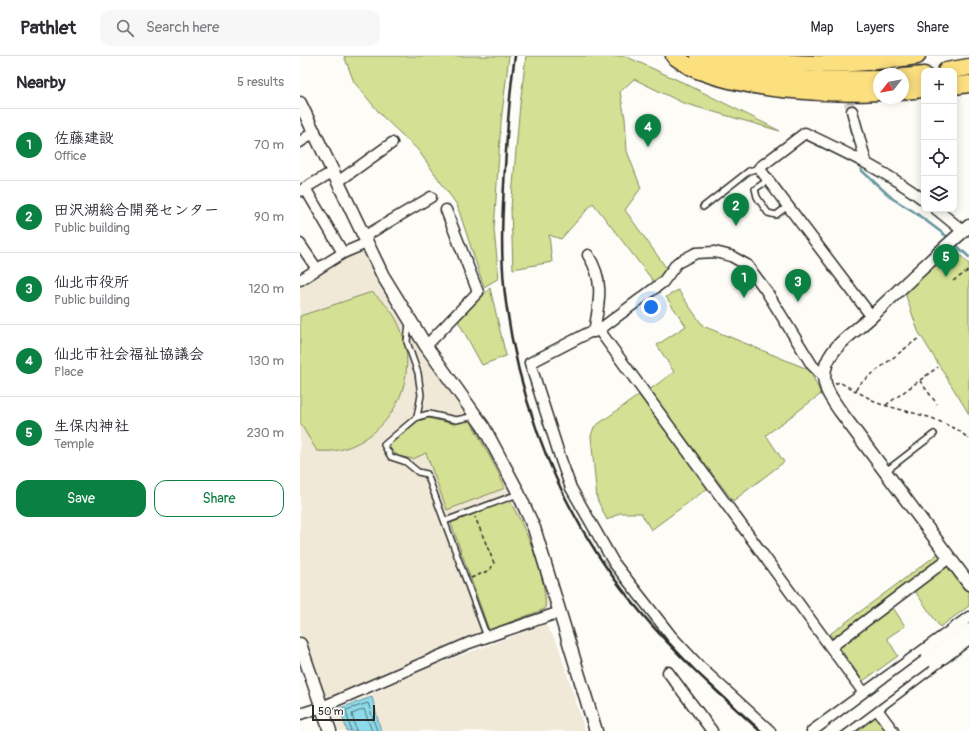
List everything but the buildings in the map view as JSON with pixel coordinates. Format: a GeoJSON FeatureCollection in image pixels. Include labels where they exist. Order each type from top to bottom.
{"type":"FeatureCollection","features":[{"type":"Feature","properties":{"kind":"highway"},"geometry":{"type":"LineString","coordinates":[[674,56],[696,70],[753,85],[815,91],[873,92]]}},
{"type":"Feature","properties":{"kind":"highway"},"geometry":{"type":"LineString","coordinates":[[699,56],[766,74],[810,80],[873,79]]}},
{"type":"Feature","properties":{"kind":"highway"},"geometry":{"type":"LineString","coordinates":[[730,56],[762,61],[827,65],[873,62],[917,56]]}},
{"type":"Feature","properties":{"kind":"highway"},"geometry":{"type":"LineString","coordinates":[[957,69],[969,67]]}},
{"type":"Feature","properties":{"kind":"highway"},"geometry":{"type":"LineString","coordinates":[[909,76],[921,74]]}},
{"type":"Feature","properties":{"kind":"highway"},"geometry":{"type":"LineString","coordinates":[[957,86],[969,84]]}},
{"type":"Feature","properties":{"kind":"highway"},"geometry":{"type":"LineString","coordinates":[[909,90],[921,89]]}},
{"type":"Feature","properties":{"kind":"street"},"geometry":{"type":"LineString","coordinates":[[300,103],[315,131],[383,276],[426,346],[476,416],[497,450],[519,493],[534,528],[596,731]]}},
{"type":"Feature","properties":{"kind":"street"},"geometry":{"type":"LineString","coordinates":[[852,111],[866,162]]}},
{"type":"Feature","properties":{"kind":"street"},"geometry":{"type":"LineString","coordinates":[[300,142],[315,131]]}},
{"type":"Feature","properties":{"kind":"street"},"geometry":{"type":"LineString","coordinates":[[872,317],[759,168],[805,133],[866,162],[902,183],[921,198]]}},
{"type":"Feature","properties":{"kind":"street"},"geometry":{"type":"LineString","coordinates":[[344,253],[302,189],[336,176],[392,143]]}},
{"type":"Feature","properties":{"kind":"street"},"geometry":{"type":"LineString","coordinates":[[300,280],[366,240],[431,197]]}},
{"type":"Feature","properties":{"kind":"street"},"geometry":{"type":"LineString","coordinates":[[426,346],[478,292],[446,210]]}},
{"type":"Feature","properties":{"kind":"street"},"geometry":{"type":"LineString","coordinates":[[825,383],[830,356],[841,343],[872,317],[909,279],[967,232],[940,212]]}},
{"type":"Feature","properties":{"kind":"street"},"geometry":{"type":"LineString","coordinates":[[300,244],[317,269]]}},
{"type":"Feature","properties":{"kind":"street"},"geometry":{"type":"LineString","coordinates":[[770,731],[699,666],[632,587],[614,563],[571,488],[560,460],[530,363],[596,331],[663,282],[677,263],[696,253],[715,252],[731,256],[746,265],[765,289],[812,365],[825,383],[840,411],[969,584]]}},
{"type":"Feature","properties":{"kind":"street"},"geometry":{"type":"LineString","coordinates":[[588,255],[598,272],[600,287],[596,331],[864,692]]}},
{"type":"Feature","properties":{"kind":"street"},"geometry":{"type":"LineString","coordinates":[[831,647],[950,558]]}},
{"type":"Feature","properties":{"kind":"street"},"geometry":{"type":"LineString","coordinates":[[300,714],[322,707],[432,658],[560,612]]}},
{"type":"Feature","properties":{"kind":"street"},"geometry":{"type":"LineString","coordinates":[[812,731],[969,617]]}},
{"type":"Feature","properties":{"kind":"street"},"geometry":{"type":"LineString","coordinates":[[832,731],[969,630]]}},
{"type":"Feature","properties":{"kind":"street"},"geometry":{"type":"LineString","coordinates":[[847,731],[969,639]]}},
{"type":"Feature","properties":{"kind":"street"},"geometry":{"type":"LineString","coordinates":[[300,644],[330,731]]}},
{"type":"Feature","properties":{"kind":"street"},"geometry":{"type":"LineString","coordinates":[[668,672],[712,731]]}},
{"type":"Feature","properties":{"kind":"street"},"geometry":{"type":"LineString","coordinates":[[876,708],[893,731]]}},
{"type":"Feature","properties":{"kind":"lane"},"geometry":{"type":"LineString","coordinates":[[703,207],[749,171],[759,168]]}},
{"type":"Feature","properties":{"kind":"lane"},"geometry":{"type":"LineString","coordinates":[[768,180],[755,189],[757,197],[768,213],[776,215],[788,206]]}},
{"type":"Feature","properties":{"kind":"lane"},"geometry":{"type":"LineString","coordinates":[[410,320],[407,342],[418,373],[421,395],[417,417]]}},
{"type":"Feature","properties":{"kind":"lane"},"geometry":{"type":"LineString","coordinates":[[476,416],[456,420],[429,414],[417,417],[384,445],[391,457],[406,462],[418,472],[428,474],[487,637]]}},
{"type":"Feature","properties":{"kind":"lane"},"geometry":{"type":"LineString","coordinates":[[885,471],[934,434]]}},
{"type":"Feature","properties":{"kind":"lane"},"geometry":{"type":"LineString","coordinates":[[446,521],[519,493]]}},
{"type":"Feature","properties":{"kind":"path"},"geometry":{"type":"LineString","coordinates":[[953,281],[969,270]]}},
{"type":"Feature","properties":{"kind":"path"},"geometry":{"type":"LineString","coordinates":[[856,390],[859,384],[920,337]]}},
{"type":"Feature","properties":{"kind":"path"},"geometry":{"type":"LineString","coordinates":[[886,405],[938,367]]}},
{"type":"Feature","properties":{"kind":"path"},"geometry":{"type":"LineString","coordinates":[[920,381],[937,404]]}},
{"type":"Feature","properties":{"kind":"path"},"geometry":{"type":"LineString","coordinates":[[825,383],[839,382],[886,405],[932,418],[958,430],[969,439]]}},
{"type":"Feature","properties":{"kind":"path"},"geometry":{"type":"LineString","coordinates":[[466,580],[490,570],[494,563],[473,511]]}},
{"type":"Feature","properties":{"kind":"shaded area"},"geometry":{"type":"Polygon","coordinates":[[[366,251],[477,426],[506,483],[530,536],[552,600],[546,610],[428,655],[323,702],[300,633],[300,284],[348,253],[366,251]]]}},
{"type":"Feature","properties":{"kind":"shaded area"},"geometry":{"type":"Polygon","coordinates":[[[545,624],[557,642],[585,731],[339,731],[333,712],[430,667],[545,624]]]}},
{"type":"Feature","properties":{"kind":"green space"},"geometry":{"type":"Polygon","coordinates":[[[344,56],[509,56],[501,122],[494,230],[499,278],[484,287],[457,205],[418,150],[382,116],[354,82],[344,56]]]}},
{"type":"Feature","properties":{"kind":"green space"},"geometry":{"type":"Polygon","coordinates":[[[526,56],[625,56],[682,82],[780,131],[683,103],[634,79],[620,92],[625,118],[627,151],[641,188],[625,210],[667,269],[654,282],[593,203],[561,239],[549,235],[552,262],[513,269],[511,208],[520,104],[526,56]]]}},
{"type":"Feature","properties":{"kind":"green space"},"geometry":{"type":"Polygon","coordinates":[[[955,250],[969,264],[969,414],[918,331],[905,293],[943,253],[955,250]]]}},
{"type":"Feature","properties":{"kind":"green space"},"geometry":{"type":"Polygon","coordinates":[[[490,288],[506,356],[482,365],[458,321],[490,288]]]}},
{"type":"Feature","properties":{"kind":"green space"},"geometry":{"type":"Polygon","coordinates":[[[678,290],[703,326],[810,370],[821,394],[766,435],[784,462],[733,501],[649,390],[674,372],[657,345],[686,326],[666,297],[678,290]]]}},
{"type":"Feature","properties":{"kind":"green space"},"geometry":{"type":"Polygon","coordinates":[[[372,292],[394,315],[404,339],[407,359],[405,380],[399,399],[389,416],[375,431],[359,442],[336,451],[317,451],[300,423],[300,316],[372,292]]]}},
{"type":"Feature","properties":{"kind":"green space"},"geometry":{"type":"Polygon","coordinates":[[[639,395],[708,488],[651,530],[641,513],[620,513],[607,520],[597,499],[591,436],[594,427],[639,395]]]}},
{"type":"Feature","properties":{"kind":"green space"},"geometry":{"type":"Polygon","coordinates":[[[428,418],[454,424],[470,420],[505,488],[447,510],[426,453],[413,459],[398,456],[388,446],[418,421],[428,418]]]}},
{"type":"Feature","properties":{"kind":"green space"},"geometry":{"type":"Polygon","coordinates":[[[509,500],[522,524],[539,568],[543,583],[545,609],[489,630],[451,523],[509,500]]]}},
{"type":"Feature","properties":{"kind":"green space"},"geometry":{"type":"Polygon","coordinates":[[[939,553],[969,592],[969,606],[940,627],[912,587],[890,603],[905,626],[887,638],[898,656],[863,681],[830,634],[939,553]]]}},
{"type":"Feature","properties":{"kind":"green space"},"geometry":{"type":"Polygon","coordinates":[[[876,708],[890,731],[850,731],[876,708]]]}},
{"type":"Feature","properties":{"kind":"water"},"geometry":{"type":"Polygon","coordinates":[[[372,697],[381,731],[347,731],[340,708],[372,697]]]}},
{"type":"Feature","properties":{"kind":"waterway"},"geometry":{"type":"LineString","coordinates":[[851,127],[854,142]]}},
{"type":"Feature","properties":{"kind":"waterway"},"geometry":{"type":"LineString","coordinates":[[861,170],[893,199],[913,211],[949,238]]}},
{"type":"Feature","properties":{"kind":"waterway"},"geometry":{"type":"LineString","coordinates":[[954,243],[969,257]]}},
{"type":"Feature","properties":{"kind":"tunnel"},"geometry":{"type":"LineString","coordinates":[[843,88],[852,111]]}},
{"type":"Feature","properties":{"kind":"railway"},"geometry":{"type":"LineString","coordinates":[[515,56],[509,103],[502,227],[504,284],[511,336],[527,402],[538,434],[551,466],[580,526],[615,580],[633,604],[694,670],[760,731]]}},
{"type":"Feature","properties":{"kind":"place","name":"仙北市社会福祉協議会"},"geometry":{"type":"Point","coordinates":[648,147]}},
{"type":"Feature","properties":{"kind":"place","name":"田沢湖総合開発センター"},"geometry":{"type":"Point","coordinates":[736,226]}},
{"type":"Feature","properties":{"kind":"place","name":"生保内神社"},"geometry":{"type":"Point","coordinates":[946,277]}},
{"type":"Feature","properties":{"kind":"place","name":"佐藤建設"},"geometry":{"type":"Point","coordinates":[744,298]}},
{"type":"Feature","properties":{"kind":"place","name":"仙北市役所"},"geometry":{"type":"Point","coordinates":[798,302]}}]}
